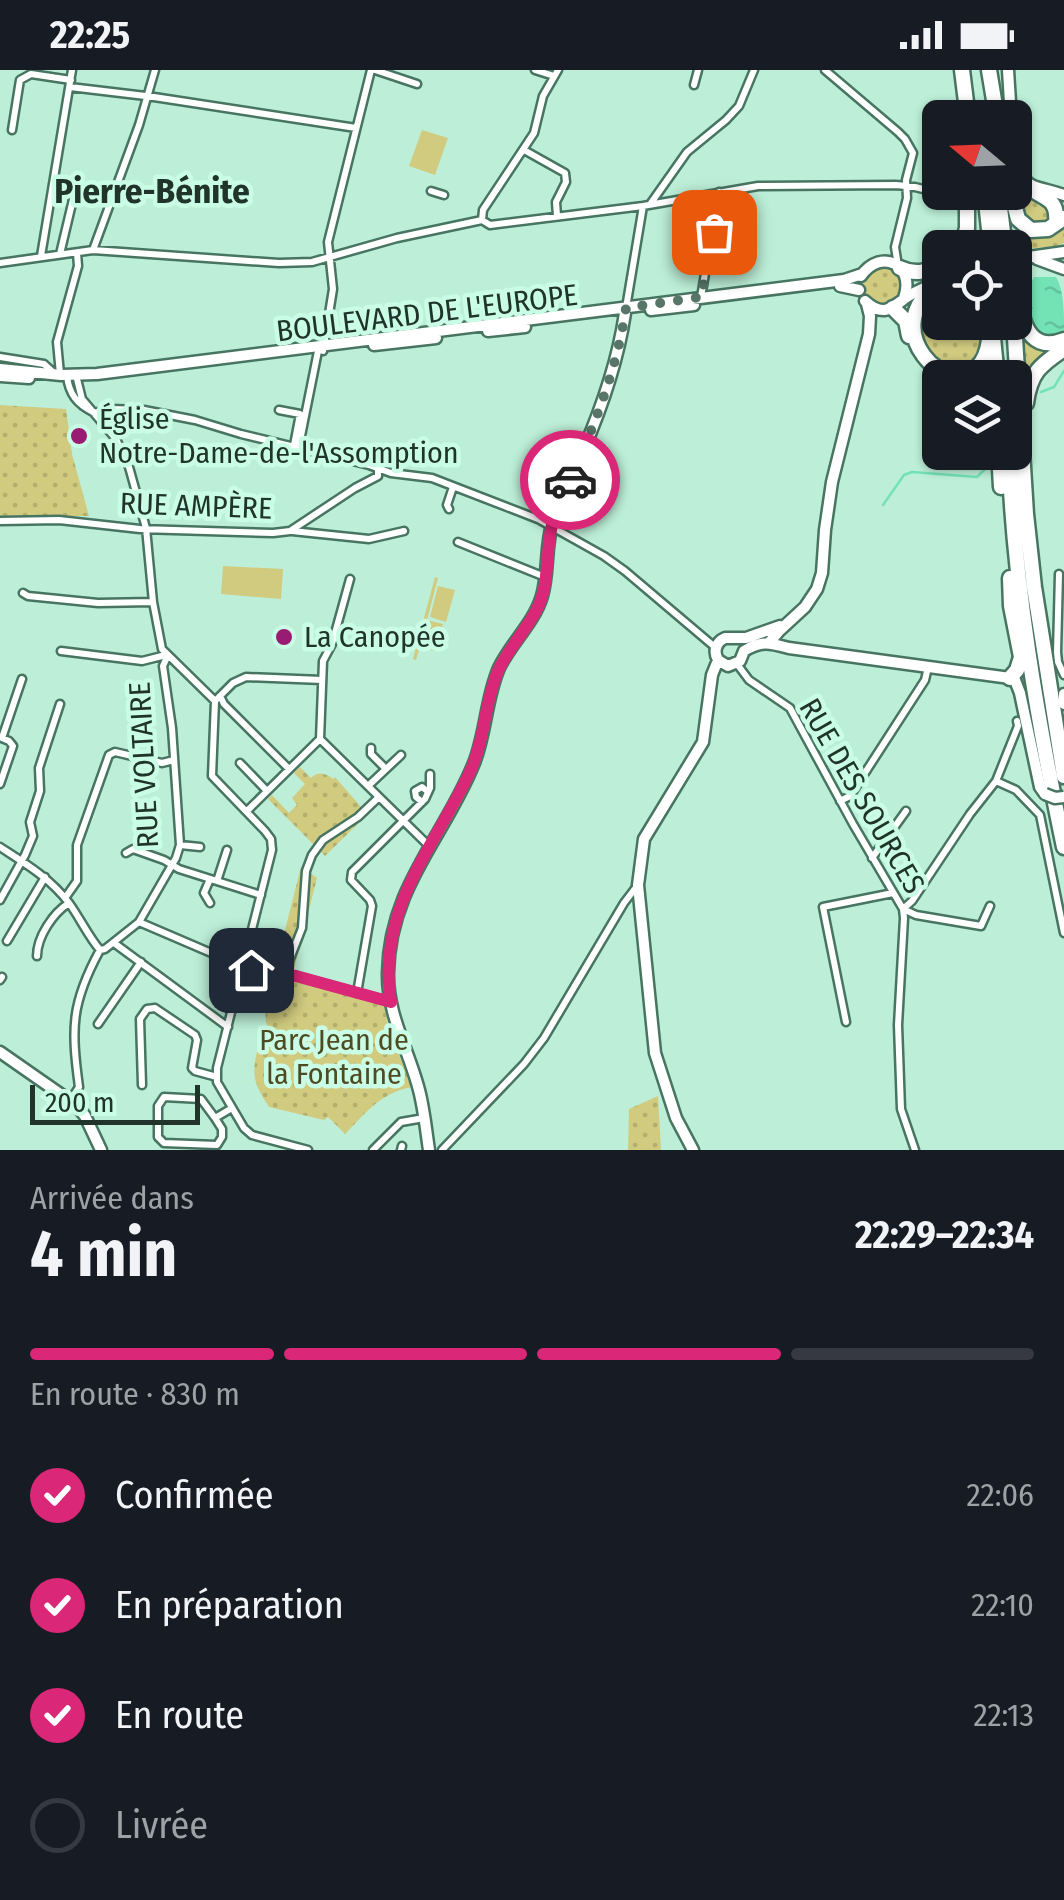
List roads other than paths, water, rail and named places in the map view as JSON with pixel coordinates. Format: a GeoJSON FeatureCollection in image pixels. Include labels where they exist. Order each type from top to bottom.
{"type":"FeatureCollection","features":[{"type":"Feature","properties":{"kind":"highway"},"geometry":{"type":"LineString","coordinates":[[961,70],[964,100]]}},
{"type":"Feature","properties":{"kind":"highway"},"geometry":{"type":"LineString","coordinates":[[970,70],[974,100]]}},
{"type":"Feature","properties":{"kind":"highway"},"geometry":{"type":"LineString","coordinates":[[986,70],[990,100]]}},
{"type":"Feature","properties":{"kind":"highway"},"geometry":{"type":"LineString","coordinates":[[1015,210],[1027,227],[1042,230],[1060,221],[1054,204],[1032,191]]}},
{"type":"Feature","properties":{"kind":"highway"},"geometry":{"type":"LineString","coordinates":[[902,271],[922,272]]}},
{"type":"Feature","properties":{"kind":"highway"},"geometry":{"type":"LineString","coordinates":[[922,297],[914,318],[916,341],[936,368],[958,374],[975,369],[985,356],[989,340]]}},
{"type":"Feature","properties":{"kind":"highway"},"geometry":{"type":"LineString","coordinates":[[894,305],[906,321],[914,352],[922,364]]}},
{"type":"Feature","properties":{"kind":"highway"},"geometry":{"type":"LineString","coordinates":[[1032,336],[1043,343],[1064,340]]}},
{"type":"Feature","properties":{"kind":"highway"},"geometry":{"type":"LineString","coordinates":[[1032,379],[1064,349]]}},
{"type":"Feature","properties":{"kind":"highway"},"geometry":{"type":"LineString","coordinates":[[1001,470],[1012,592],[1024,643],[1030,651]]}},
{"type":"Feature","properties":{"kind":"highway"},"geometry":{"type":"LineString","coordinates":[[1016,470],[1019,583],[1064,848]]}},
{"type":"Feature","properties":{"kind":"highway"},"geometry":{"type":"LineString","coordinates":[[1018,470],[1064,776]]}},
{"type":"Feature","properties":{"kind":"highway"},"geometry":{"type":"LineString","coordinates":[[1010,678],[1021,656],[1012,592]]}},
{"type":"Feature","properties":{"kind":"street"},"geometry":{"type":"LineString","coordinates":[[41,257],[72,70]]}},
{"type":"Feature","properties":{"kind":"street"},"geometry":{"type":"LineString","coordinates":[[93,250],[155,70]]}},
{"type":"Feature","properties":{"kind":"street"},"geometry":{"type":"LineString","coordinates":[[296,446],[332,303],[328,242],[373,70],[418,84]]}},
{"type":"Feature","properties":{"kind":"street"},"geometry":{"type":"LineString","coordinates":[[482,220],[483,210],[534,133],[543,96],[556,73],[536,70]]}},
{"type":"Feature","properties":{"kind":"street"},"geometry":{"type":"LineString","coordinates":[[694,84],[698,70]]}},
{"type":"Feature","properties":{"kind":"street"},"geometry":{"type":"LineString","coordinates":[[638,885],[524,1064],[442,1150],[429,1150],[419,1090],[391,1002],[388,975],[393,935],[408,885],[474,762],[492,687],[539,604],[551,526],[603,404],[621,340],[646,205],[687,152],[739,106],[754,70]]}},
{"type":"Feature","properties":{"kind":"street"},"geometry":{"type":"LineString","coordinates":[[741,645],[770,641],[810,600],[822,573],[832,482],[869,334],[870,316],[859,290],[862,274],[891,250],[907,198],[906,180],[913,158],[905,139],[825,70]]}},
{"type":"Feature","properties":{"kind":"street"},"geometry":{"type":"LineString","coordinates":[[1008,70],[1009,100]]}},
{"type":"Feature","properties":{"kind":"street"},"geometry":{"type":"LineString","coordinates":[[12,130],[20,80],[31,74],[70,84],[356,128]]}},
{"type":"Feature","properties":{"kind":"street"},"geometry":{"type":"LineString","coordinates":[[524,150],[565,172],[566,182],[556,202],[557,216]]}},
{"type":"Feature","properties":{"kind":"street"},"geometry":{"type":"LineString","coordinates":[[669,178],[669,200]]}},
{"type":"Feature","properties":{"kind":"street"},"geometry":{"type":"LineString","coordinates":[[54,184],[111,197]]}},
{"type":"Feature","properties":{"kind":"street"},"geometry":{"type":"LineString","coordinates":[[0,263],[93,250],[312,262],[482,220],[490,225],[758,186],[907,186],[922,189]]}},
{"type":"Feature","properties":{"kind":"street"},"geometry":{"type":"LineString","coordinates":[[1032,187],[1064,195]]}},
{"type":"Feature","properties":{"kind":"street"},"geometry":{"type":"LineString","coordinates":[[60,254],[75,190]]}},
{"type":"Feature","properties":{"kind":"street"},"geometry":{"type":"LineString","coordinates":[[432,191],[444,195]]}},
{"type":"Feature","properties":{"kind":"street"},"geometry":{"type":"LineString","coordinates":[[701,297],[719,192]]}},
{"type":"Feature","properties":{"kind":"street"},"geometry":{"type":"LineString","coordinates":[[869,334],[907,290],[894,256],[897,234]]}},
{"type":"Feature","properties":{"kind":"street"},"geometry":{"type":"LineString","coordinates":[[1032,256],[1064,252]]}},
{"type":"Feature","properties":{"kind":"street","name":"RUE VOLTAIRE"},"geometry":{"type":"LineString","coordinates":[[77,253],[78,266],[57,342],[67,377],[79,399],[116,439],[129,467],[146,528],[159,641],[168,655],[163,666],[172,728],[180,845],[139,922],[100,950]]}},
{"type":"Feature","properties":{"kind":"street"},"geometry":{"type":"LineString","coordinates":[[1032,260],[1064,270]]}},
{"type":"Feature","properties":{"kind":"street"},"geometry":{"type":"LineString","coordinates":[[881,262],[922,283]]}},
{"type":"Feature","properties":{"kind":"street","name":"BOULEVARD DE L'EUROPE"},"geometry":{"type":"LineString","coordinates":[[626,310],[844,280],[862,274]]}},
{"type":"Feature","properties":{"kind":"street","name":"BOULEVARD DE L'EUROPE"},"geometry":{"type":"LineString","coordinates":[[0,372],[67,377],[841,286],[859,290]]}},
{"type":"Feature","properties":{"kind":"street"},"geometry":{"type":"LineString","coordinates":[[867,304],[894,305],[922,290]]}},
{"type":"Feature","properties":{"kind":"street","name":"BOULEVARD DE L'EUROPE"},"geometry":{"type":"LineString","coordinates":[[0,358],[44,364],[67,377]]}},
{"type":"Feature","properties":{"kind":"street"},"geometry":{"type":"LineString","coordinates":[[94,413],[110,409],[144,410],[195,420],[453,486],[538,518],[625,570],[704,635],[720,653],[737,664],[742,658],[741,645],[732,637],[720,653],[712,675],[703,742],[644,838],[638,885],[655,1054],[676,1118],[693,1150]]}},
{"type":"Feature","properties":{"kind":"street"},"geometry":{"type":"LineString","coordinates":[[279,410],[300,414],[296,446]]}},
{"type":"Feature","properties":{"kind":"street"},"geometry":{"type":"LineString","coordinates":[[363,464],[375,478]]}},
{"type":"Feature","properties":{"kind":"street"},"geometry":{"type":"LineString","coordinates":[[375,478],[378,468]]}},
{"type":"Feature","properties":{"kind":"street"},"geometry":{"type":"LineString","coordinates":[[375,478],[404,474]]}},
{"type":"Feature","properties":{"kind":"street","name":"RUE AMPÈRE"},"geometry":{"type":"LineString","coordinates":[[0,521],[59,520],[273,533],[290,531],[375,478]]}},
{"type":"Feature","properties":{"kind":"street"},"geometry":{"type":"LineString","coordinates":[[449,509],[453,486]]}},
{"type":"Feature","properties":{"kind":"street"},"geometry":{"type":"LineString","coordinates":[[290,531],[369,539],[404,531]]}},
{"type":"Feature","properties":{"kind":"street"},"geometry":{"type":"LineString","coordinates":[[458,542],[545,577]]}},
{"type":"Feature","properties":{"kind":"street"},"geometry":{"type":"LineString","coordinates":[[1059,574],[1057,652],[1064,674]]}},
{"type":"Feature","properties":{"kind":"street"},"geometry":{"type":"LineString","coordinates":[[247,811],[320,739],[323,660],[332,644],[350,580]]}},
{"type":"Feature","properties":{"kind":"street"},"geometry":{"type":"LineString","coordinates":[[23,594],[98,604],[154,602]]}},
{"type":"Feature","properties":{"kind":"street"},"geometry":{"type":"LineString","coordinates":[[741,645],[790,622]]}},
{"type":"Feature","properties":{"kind":"street"},"geometry":{"type":"LineString","coordinates":[[757,635],[789,648],[1015,680],[1040,787],[1045,794],[1064,797]]}},
{"type":"Feature","properties":{"kind":"street"},"geometry":{"type":"LineString","coordinates":[[61,652],[142,661],[168,655],[290,769]]}},
{"type":"Feature","properties":{"kind":"street","name":"RUE DES SOURCES"},"geometry":{"type":"LineString","coordinates":[[737,664],[750,680],[790,708],[902,909],[898,1025],[901,1110],[916,1150]]}},
{"type":"Feature","properties":{"kind":"street"},"geometry":{"type":"LineString","coordinates":[[840,802],[850,796],[924,680],[928,667]]}},
{"type":"Feature","properties":{"kind":"street"},"geometry":{"type":"LineString","coordinates":[[308,1150],[276,1146],[252,1135],[244,1128],[217,1077],[272,850],[271,839],[212,776],[218,699],[236,681],[246,677],[322,680]]}},
{"type":"Feature","properties":{"kind":"street"},"geometry":{"type":"LineString","coordinates":[[0,784],[12,746],[9,740],[1,738],[22,678]]}},
{"type":"Feature","properties":{"kind":"street"},"geometry":{"type":"LineString","coordinates":[[1064,694],[1064,704]]}},
{"type":"Feature","properties":{"kind":"street"},"geometry":{"type":"LineString","coordinates":[[0,900],[33,836],[30,822],[40,791],[39,768],[60,704]]}},
{"type":"Feature","properties":{"kind":"street"},"geometry":{"type":"LineString","coordinates":[[990,906],[981,926],[902,909],[912,901],[996,781],[1017,721]]}},
{"type":"Feature","properties":{"kind":"street"},"geometry":{"type":"LineString","coordinates":[[320,739],[429,846]]}},
{"type":"Feature","properties":{"kind":"street"},"geometry":{"type":"LineString","coordinates":[[370,748],[370,754],[386,769]]}},
{"type":"Feature","properties":{"kind":"street"},"geometry":{"type":"LineString","coordinates":[[37,956],[36,948],[78,881],[77,845],[109,755],[115,752],[162,763],[174,760]]}},
{"type":"Feature","properties":{"kind":"street"},"geometry":{"type":"LineString","coordinates":[[368,786],[402,754]]}},
{"type":"Feature","properties":{"kind":"street"},"geometry":{"type":"LineString","coordinates":[[240,762],[268,791]]}},
{"type":"Feature","properties":{"kind":"street"},"geometry":{"type":"LineString","coordinates":[[357,992],[372,906],[350,876],[422,802],[430,788],[430,774]]}},
{"type":"Feature","properties":{"kind":"street"},"geometry":{"type":"LineString","coordinates":[[996,781],[1016,790],[1040,815],[1064,933]]}},
{"type":"Feature","properties":{"kind":"street"},"geometry":{"type":"LineString","coordinates":[[284,974],[302,928],[306,872],[312,855],[324,840],[379,797]]}},
{"type":"Feature","properties":{"kind":"street"},"geometry":{"type":"LineString","coordinates":[[872,858],[906,811]]}},
{"type":"Feature","properties":{"kind":"street"},"geometry":{"type":"LineString","coordinates":[[180,845],[200,847]]}},
{"type":"Feature","properties":{"kind":"street"},"geometry":{"type":"LineString","coordinates":[[0,847],[45,877],[67,900],[100,950],[77,1001],[73,1028],[80,1087],[75,1100]]}},
{"type":"Feature","properties":{"kind":"street"},"geometry":{"type":"LineString","coordinates":[[126,853],[133,849],[261,895]]}},
{"type":"Feature","properties":{"kind":"street"},"geometry":{"type":"LineString","coordinates":[[210,903],[204,893],[227,850]]}},
{"type":"Feature","properties":{"kind":"street"},"geometry":{"type":"LineString","coordinates":[[7,941],[45,877]]}},
{"type":"Feature","properties":{"kind":"street"},"geometry":{"type":"LineString","coordinates":[[846,1022],[823,907],[893,893]]}},
{"type":"Feature","properties":{"kind":"street"},"geometry":{"type":"LineString","coordinates":[[139,922],[243,967],[391,1002]]}},
{"type":"Feature","properties":{"kind":"street"},"geometry":{"type":"LineString","coordinates":[[114,942],[228,1027]]}},
{"type":"Feature","properties":{"kind":"street"},"geometry":{"type":"LineString","coordinates":[[98,1024],[141,962]]}},
{"type":"Feature","properties":{"kind":"street"},"geometry":{"type":"LineString","coordinates":[[142,1085],[140,1019],[147,1010],[156,1008],[195,1035],[192,1068],[217,1077]]}},
{"type":"Feature","properties":{"kind":"street"},"geometry":{"type":"LineString","coordinates":[[0,1052],[75,1100],[101,1150]]}},
{"type":"Feature","properties":{"kind":"street"},"geometry":{"type":"LineString","coordinates":[[164,1097],[201,1099],[215,1118],[222,1130],[217,1144],[164,1143],[158,1137],[158,1106],[164,1097]]}},
{"type":"Feature","properties":{"kind":"street"},"geometry":{"type":"LineString","coordinates":[[215,1118],[232,1108]]}},
{"type":"Feature","properties":{"kind":"street"},"geometry":{"type":"LineString","coordinates":[[373,1150],[398,1124],[424,1118]]}},
{"type":"Feature","properties":{"kind":"street"},"geometry":{"type":"LineString","coordinates":[[380,1143],[388,1150]]}},
{"type":"Feature","properties":{"kind":"water"},"geometry":{"type":"Polygon","coordinates":[[[1034,277],[1056,277],[1059,282],[1064,330],[1057,336],[1042,337],[1032,326],[1034,277]]]}},
{"type":"Feature","properties":{"kind":"waterway"},"geometry":{"type":"LineString","coordinates":[[1041,392],[1054,387],[1064,371]]}},
{"type":"Feature","properties":{"kind":"waterway"},"geometry":{"type":"LineString","coordinates":[[883,505],[904,475],[912,472],[977,477],[984,470]]}},
{"type":"Feature","properties":{"kind":"place","name":"Église Notre-Dame-de-l'Assomption"},"geometry":{"type":"Point","coordinates":[79,436]}},
{"type":"Feature","properties":{"kind":"place","name":"La Canopée"},"geometry":{"type":"Point","coordinates":[284,637]}},
{"type":"Feature","properties":{"kind":"district","name":"Pierre-Bénite"},"geometry":{"type":"Point","coordinates":[152,191]}},
{"type":"Feature","properties":{"kind":"park label","name":"Parc Jean de la Fontaine"},"geometry":{"type":"Point","coordinates":[334,1057]}}]}
